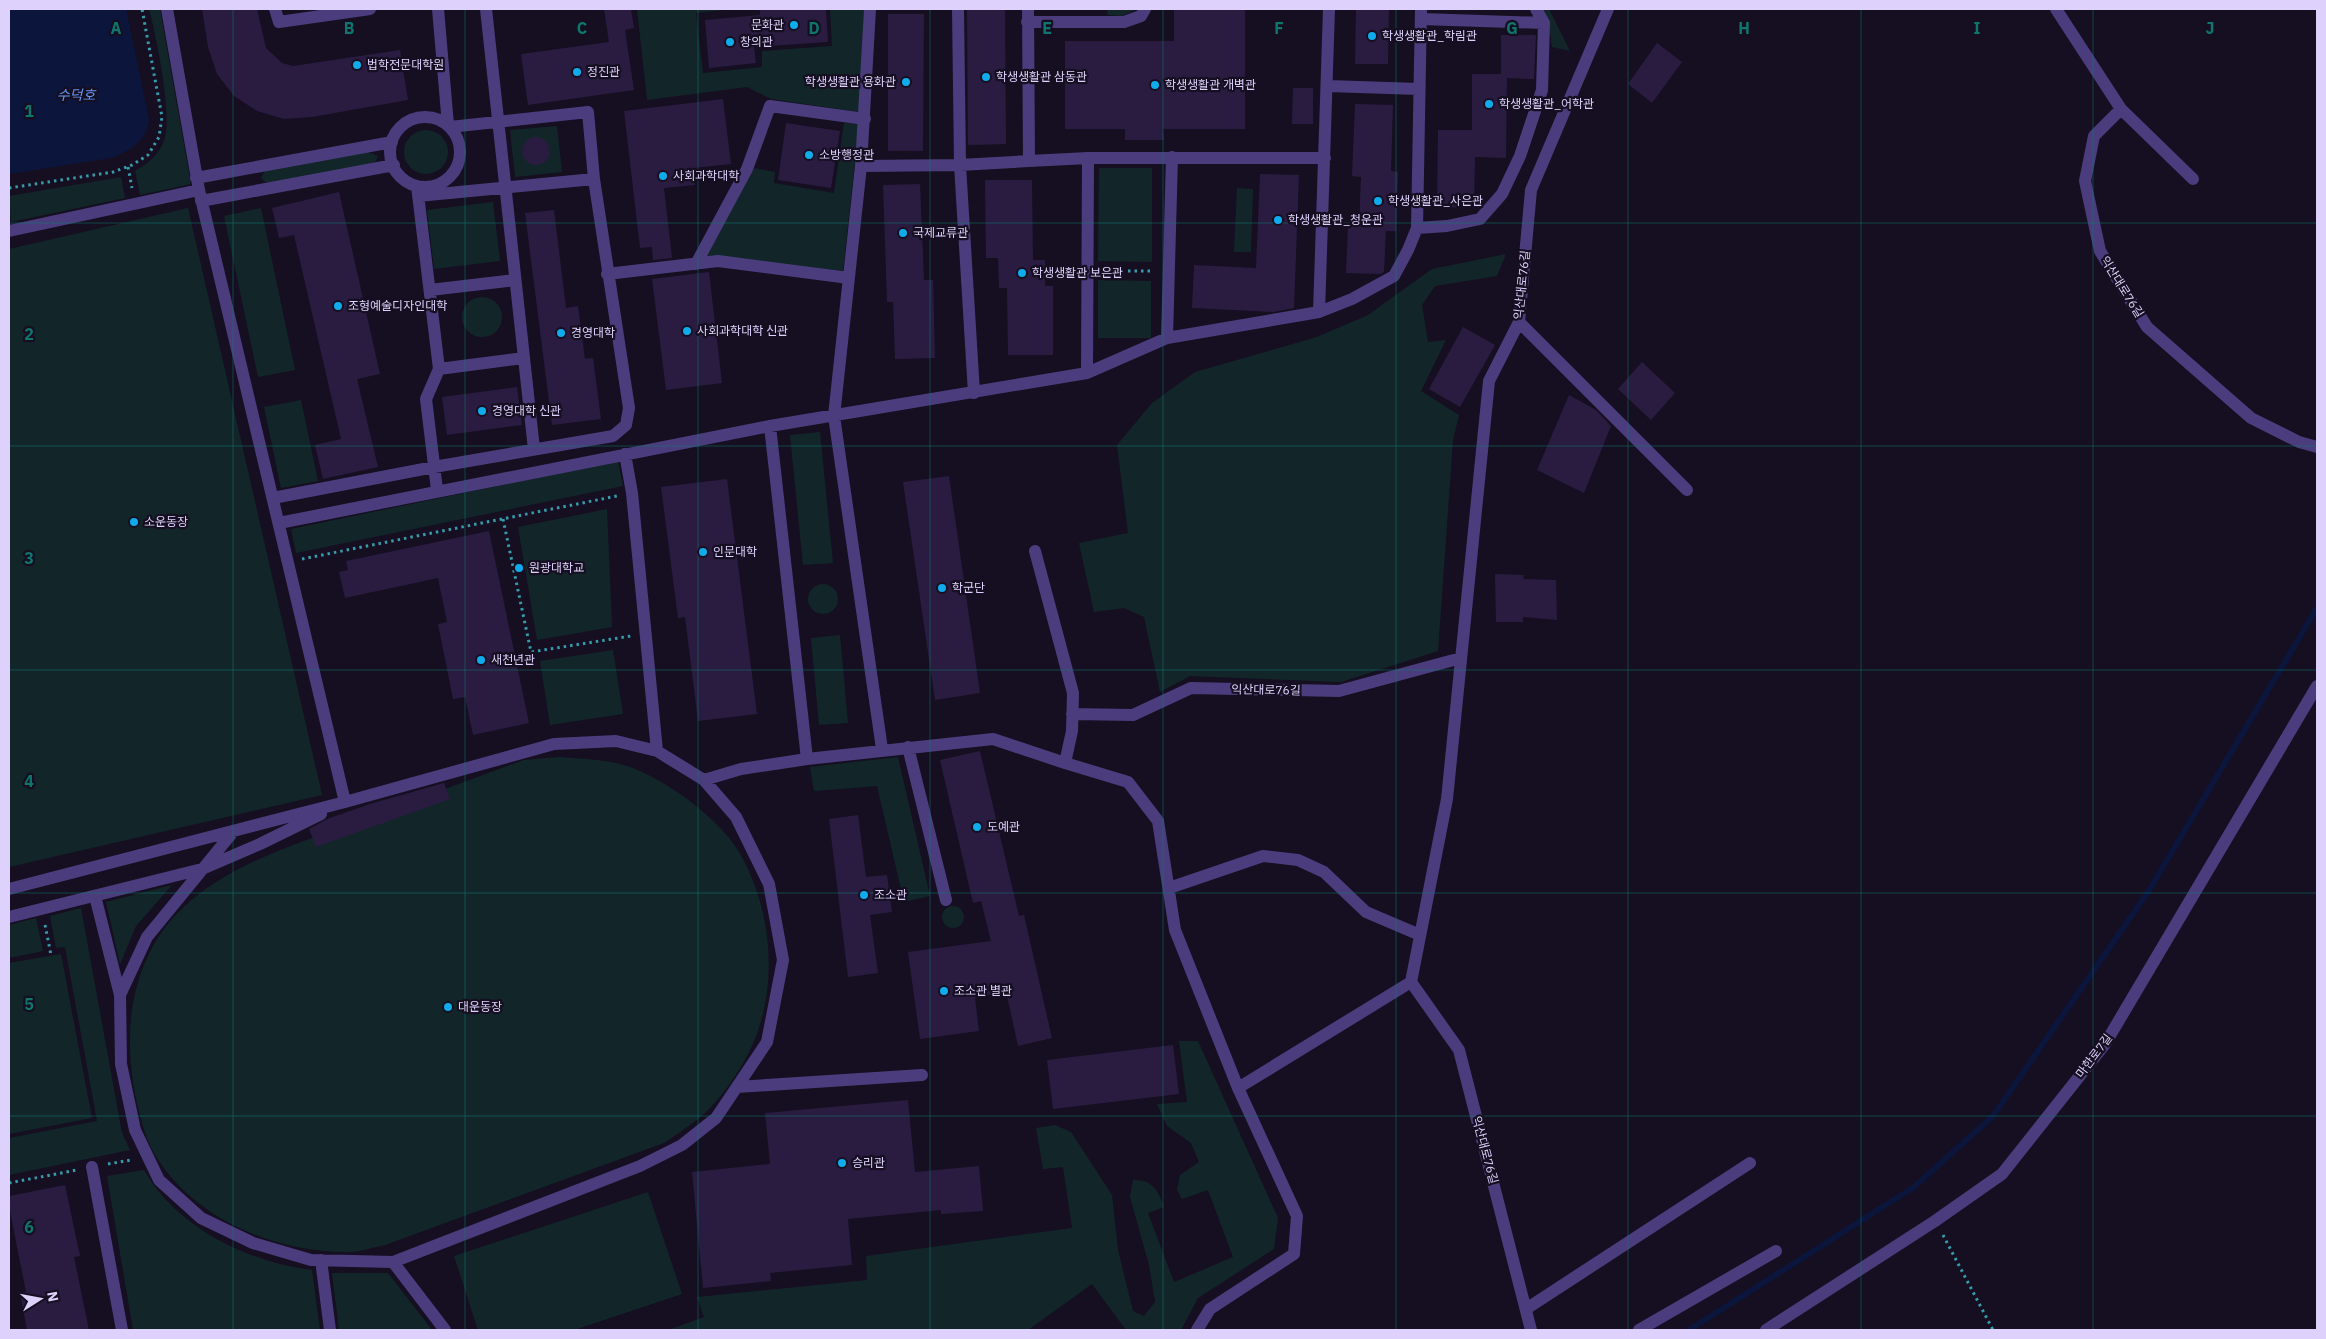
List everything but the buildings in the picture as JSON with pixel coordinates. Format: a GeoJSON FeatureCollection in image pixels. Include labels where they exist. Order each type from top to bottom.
{"type":"FeatureCollection","features":[{"type":"Feature","properties":{"kind":"street"},"geometry":{"type":"LineString","coordinates":[[167,9],[199,190],[345,802]]}},
{"type":"Feature","properties":{"kind":"street"},"geometry":{"type":"LineString","coordinates":[[275,9],[279,22],[370,9]]}},
{"type":"Feature","properties":{"kind":"street"},"geometry":{"type":"LineString","coordinates":[[417,191],[428,186],[440,184],[450,176],[457,167],[460,155],[459,143],[449,126],[438,9]]}},
{"type":"Feature","properties":{"kind":"street"},"geometry":{"type":"LineString","coordinates":[[486,9],[534,449]]}},
{"type":"Feature","properties":{"kind":"street"},"geometry":{"type":"LineString","coordinates":[[870,9],[861,166],[834,416],[882,749]]}},
{"type":"Feature","properties":{"kind":"street"},"geometry":{"type":"LineString","coordinates":[[958,9],[960,165],[974,393]]}},
{"type":"Feature","properties":{"kind":"street"},"geometry":{"type":"LineString","coordinates":[[1028,9],[1029,160]]}},
{"type":"Feature","properties":{"kind":"street"},"geometry":{"type":"LineString","coordinates":[[1027,22],[1124,22],[1141,16],[1145,9]]}},
{"type":"Feature","properties":{"kind":"street"},"geometry":{"type":"LineString","coordinates":[[1319,312],[1328,86],[1329,9]]}},
{"type":"Feature","properties":{"kind":"street"},"geometry":{"type":"LineString","coordinates":[[1417,228],[1447,226],[1480,219],[1502,194],[1520,156],[1542,90],[1544,23],[1536,9]]}},
{"type":"Feature","properties":{"kind":"street","name":"익산대로76길"},"geometry":{"type":"LineString","coordinates":[[1531,1330],[1459,1050],[1411,982],[1447,799],[1489,381],[1519,322],[1531,190],[1608,9]]}},
{"type":"Feature","properties":{"kind":"street"},"geometry":{"type":"LineString","coordinates":[[2056,9],[2120,109],[2193,179]]}},
{"type":"Feature","properties":{"kind":"street"},"geometry":{"type":"LineString","coordinates":[[279,523],[437,490],[770,426],[1087,373],[1167,338],[1319,312],[1372,289],[1394,276],[1417,228],[1421,14],[1544,23]]}},
{"type":"Feature","properties":{"kind":"street"},"geometry":{"type":"LineString","coordinates":[[1328,86],[1420,89]]}},
{"type":"Feature","properties":{"kind":"street"},"geometry":{"type":"LineString","coordinates":[[696,264],[747,169],[770,106],[865,119]]}},
{"type":"Feature","properties":{"kind":"street","name":"익산대로76길"},"geometry":{"type":"LineString","coordinates":[[2120,109],[2094,136],[2085,181],[2100,252],[2147,326],[2251,418],[2299,442],[2317,446]]}},
{"type":"Feature","properties":{"kind":"street"},"geometry":{"type":"LineString","coordinates":[[273,498],[434,466],[613,436],[626,425],[628,408],[594,179],[588,112],[449,126],[438,119],[417,118],[407,122],[398,129],[392,142],[390,149],[394,165],[417,191],[430,290],[439,369],[426,399],[434,466],[437,490]]}},
{"type":"Feature","properties":{"kind":"street"},"geometry":{"type":"LineString","coordinates":[[9,231],[199,190],[392,142]]}},
{"type":"Feature","properties":{"kind":"street"},"geometry":{"type":"LineString","coordinates":[[1167,338],[1172,157]]}},
{"type":"Feature","properties":{"kind":"street"},"geometry":{"type":"LineString","coordinates":[[861,166],[960,165],[1088,158],[1325,158]]}},
{"type":"Feature","properties":{"kind":"street"},"geometry":{"type":"LineString","coordinates":[[1087,373],[1088,158]]}},
{"type":"Feature","properties":{"kind":"street"},"geometry":{"type":"LineString","coordinates":[[199,190],[394,165]]}},
{"type":"Feature","properties":{"kind":"street"},"geometry":{"type":"LineString","coordinates":[[417,191],[505,187],[594,179]]}},
{"type":"Feature","properties":{"kind":"street"},"geometry":{"type":"LineString","coordinates":[[608,274],[718,261],[849,278]]}},
{"type":"Feature","properties":{"kind":"street"},"geometry":{"type":"LineString","coordinates":[[430,290],[515,280]]}},
{"type":"Feature","properties":{"kind":"street"},"geometry":{"type":"LineString","coordinates":[[1519,322],[1687,490]]}},
{"type":"Feature","properties":{"kind":"street"},"geometry":{"type":"LineString","coordinates":[[439,369],[524,358]]}},
{"type":"Feature","properties":{"kind":"street"},"geometry":{"type":"LineString","coordinates":[[770,426],[807,759]]}},
{"type":"Feature","properties":{"kind":"street"},"geometry":{"type":"LineString","coordinates":[[625,454],[632,493],[657,751]]}},
{"type":"Feature","properties":{"kind":"street"},"geometry":{"type":"LineString","coordinates":[[1035,551],[1073,693],[1072,730],[1065,763]]}},
{"type":"Feature","properties":{"kind":"street","name":"익산대로76길"},"geometry":{"type":"LineString","coordinates":[[1072,714],[1133,714],[1191,688],[1339,692],[1461,658]]}},
{"type":"Feature","properties":{"kind":"street","name":"마한로7길"},"geometry":{"type":"LineString","coordinates":[[1766,1330],[1935,1221],[2002,1174],[2105,1044],[2317,686]]}},
{"type":"Feature","properties":{"kind":"street"},"geometry":{"type":"LineString","coordinates":[[704,780],[741,769],[807,759],[882,749],[993,739],[1128,782],[1158,821],[1175,930],[1238,1088],[1297,1216],[1294,1254],[1210,1309],[1197,1330]]}},
{"type":"Feature","properties":{"kind":"street"},"geometry":{"type":"LineString","coordinates":[[9,889],[233,832],[554,744],[616,741],[657,751],[704,780],[736,817],[769,884],[783,960],[767,1042],[716,1118],[682,1144],[640,1166],[393,1262],[311,1260],[253,1243],[201,1218],[159,1180],[135,1130],[121,1064],[120,995],[94,896]]}},
{"type":"Feature","properties":{"kind":"street"},"geometry":{"type":"LineString","coordinates":[[908,747],[946,900]]}},
{"type":"Feature","properties":{"kind":"street"},"geometry":{"type":"LineString","coordinates":[[9,918],[202,869],[260,844],[345,802]]}},
{"type":"Feature","properties":{"kind":"street"},"geometry":{"type":"LineString","coordinates":[[120,995],[147,937],[233,832]]}},
{"type":"Feature","properties":{"kind":"street"},"geometry":{"type":"LineString","coordinates":[[1169,888],[1263,856],[1298,860],[1324,872],[1366,912],[1420,935]]}},
{"type":"Feature","properties":{"kind":"street"},"geometry":{"type":"LineString","coordinates":[[1238,1088],[1411,982]]}},
{"type":"Feature","properties":{"kind":"street"},"geometry":{"type":"LineString","coordinates":[[737,1087],[922,1075]]}},
{"type":"Feature","properties":{"kind":"street"},"geometry":{"type":"LineString","coordinates":[[1526,1309],[1750,1163]]}},
{"type":"Feature","properties":{"kind":"street"},"geometry":{"type":"LineString","coordinates":[[92,1168],[122,1330]]}},
{"type":"Feature","properties":{"kind":"street"},"geometry":{"type":"LineString","coordinates":[[1640,1330],[1776,1251]]}},
{"type":"Feature","properties":{"kind":"street"},"geometry":{"type":"LineString","coordinates":[[321,1260],[330,1330]]}},
{"type":"Feature","properties":{"kind":"street"},"geometry":{"type":"LineString","coordinates":[[393,1262],[445,1330]]}},
{"type":"Feature","properties":{"kind":"path"},"geometry":{"type":"LineString","coordinates":[[9,188],[113,172],[128,167],[148,155],[159,137],[162,117],[142,9]]}},
{"type":"Feature","properties":{"kind":"path"},"geometry":{"type":"LineString","coordinates":[[128,167],[135,204]]}},
{"type":"Feature","properties":{"kind":"path"},"geometry":{"type":"LineString","coordinates":[[1087,271],[1168,271]]}},
{"type":"Feature","properties":{"kind":"path"},"geometry":{"type":"LineString","coordinates":[[289,562],[632,493]]}},
{"type":"Feature","properties":{"kind":"path"},"geometry":{"type":"LineString","coordinates":[[503,519],[531,652],[646,634]]}},
{"type":"Feature","properties":{"kind":"path"},"geometry":{"type":"LineString","coordinates":[[42,909],[51,955]]}},
{"type":"Feature","properties":{"kind":"path"},"geometry":{"type":"LineString","coordinates":[[1935,1221],[1993,1330]]}},
{"type":"Feature","properties":{"kind":"green space"},"geometry":{"type":"Polygon","coordinates":[[[149,9],[160,9],[191,184],[140,195],[135,171],[157,153],[163,144],[167,126],[165,93],[149,9]]]}},
{"type":"Feature","properties":{"kind":"green space"},"geometry":{"type":"Polygon","coordinates":[[[637,9],[732,9],[696,13],[703,73],[762,67],[762,51],[832,46],[830,9],[864,9],[859,112],[771,99],[747,87],[647,100],[637,9]]]}},
{"type":"Feature","properties":{"kind":"green space"},"geometry":{"type":"Polygon","coordinates":[[[1107,9],[1137,9],[1121,16],[1108,15],[1107,9]]]}},
{"type":"Feature","properties":{"kind":"green space"},"geometry":{"type":"Polygon","coordinates":[[[1542,9],[1549,9],[1570,51],[1552,47],[1548,19],[1542,9]]]}},
{"type":"Feature","properties":{"kind":"green space"},"geometry":{"type":"Polygon","coordinates":[[[844,123],[859,124],[843,271],[706,258],[754,168],[775,172],[774,183],[834,193],[844,123]]]}},
{"type":"Feature","properties":{"kind":"green space"},"geometry":{"type":"Polygon","coordinates":[[[557,126],[562,172],[515,177],[510,130],[557,126]]]}},
{"type":"Feature","properties":{"kind":"green space"},"geometry":{"type":"Polygon","coordinates":[[[426,130],[438,134],[444,140],[448,152],[444,164],[438,170],[426,174],[414,170],[408,164],[404,152],[408,140],[414,134],[426,130]]]}},
{"type":"Feature","properties":{"kind":"green space"},"geometry":{"type":"Polygon","coordinates":[[[368,152],[378,156],[376,161],[370,164],[272,183],[265,182],[261,178],[264,172],[270,169],[368,152]]]}},
{"type":"Feature","properties":{"kind":"green space"},"geometry":{"type":"Polygon","coordinates":[[[1099,168],[1152,168],[1152,262],[1098,261],[1099,168]]]}},
{"type":"Feature","properties":{"kind":"green space"},"geometry":{"type":"Polygon","coordinates":[[[121,177],[125,198],[11,222],[9,196],[121,177]]]}},
{"type":"Feature","properties":{"kind":"green space"},"geometry":{"type":"Polygon","coordinates":[[[1237,188],[1253,189],[1251,252],[1234,252],[1237,188]]]}},
{"type":"Feature","properties":{"kind":"green space"},"geometry":{"type":"Polygon","coordinates":[[[493,202],[500,261],[434,269],[427,210],[493,202]]]}},
{"type":"Feature","properties":{"kind":"green space","name":"소운동장"},"geometry":{"type":"Polygon","coordinates":[[[188,208],[322,795],[9,867],[9,249],[188,208]]]}},
{"type":"Feature","properties":{"kind":"green space"},"geometry":{"type":"Polygon","coordinates":[[[261,208],[295,370],[258,377],[224,216],[261,208]]]}},
{"type":"Feature","properties":{"kind":"green space"},"geometry":{"type":"Polygon","coordinates":[[[1506,254],[1497,276],[1435,286],[1422,305],[1428,342],[1446,340],[1421,391],[1459,415],[1453,440],[1438,651],[1341,682],[1190,676],[1160,692],[1144,617],[1124,608],[1094,612],[1079,543],[1128,533],[1117,445],[1152,403],[1195,372],[1317,337],[1368,315],[1432,269],[1506,254]]]}},
{"type":"Feature","properties":{"kind":"green space"},"geometry":{"type":"Polygon","coordinates":[[[1098,280],[1151,281],[1151,338],[1098,338],[1098,280]]]}},
{"type":"Feature","properties":{"kind":"green space"},"geometry":{"type":"Polygon","coordinates":[[[486,297],[493,300],[499,306],[502,317],[501,325],[493,334],[486,337],[478,337],[471,334],[463,325],[462,313],[465,306],[474,298],[486,297]]]}},
{"type":"Feature","properties":{"kind":"green space"},"geometry":{"type":"Polygon","coordinates":[[[301,400],[318,481],[281,488],[264,407],[301,400]]]}},
{"type":"Feature","properties":{"kind":"green space"},"geometry":{"type":"Polygon","coordinates":[[[820,432],[833,563],[803,565],[790,435],[820,432]]]}},
{"type":"Feature","properties":{"kind":"green space"},"geometry":{"type":"Polygon","coordinates":[[[618,461],[623,486],[296,553],[291,529],[618,461]]]}},
{"type":"Feature","properties":{"kind":"green space"},"geometry":{"type":"Polygon","coordinates":[[[607,509],[612,627],[537,640],[518,527],[607,509]]]}},
{"type":"Feature","properties":{"kind":"green space"},"geometry":{"type":"Polygon","coordinates":[[[823,584],[834,588],[838,599],[834,610],[823,614],[812,610],[808,599],[812,588],[823,584]]]}},
{"type":"Feature","properties":{"kind":"green space"},"geometry":{"type":"Polygon","coordinates":[[[840,635],[848,723],[819,725],[811,638],[840,635]]]}},
{"type":"Feature","properties":{"kind":"green space"},"geometry":{"type":"Polygon","coordinates":[[[613,650],[623,714],[550,725],[540,661],[613,650]]]}},
{"type":"Feature","properties":{"kind":"green space","name":"대운동장"},"geometry":{"type":"Polygon","coordinates":[[[559,757],[619,764],[642,772],[657,780],[705,813],[718,826],[739,852],[751,875],[760,900],[769,953],[765,1006],[758,1032],[747,1056],[719,1098],[698,1119],[664,1143],[385,1245],[358,1251],[321,1251],[266,1239],[239,1228],[214,1214],[192,1197],[172,1178],[149,1144],[136,1101],[130,1057],[130,1028],[139,978],[153,947],[172,919],[191,900],[213,884],[259,859],[524,760],[559,757]]]}},
{"type":"Feature","properties":{"kind":"green space"},"geometry":{"type":"Polygon","coordinates":[[[898,757],[930,896],[904,902],[877,786],[814,791],[810,767],[898,757]]]}},
{"type":"Feature","properties":{"kind":"green space"},"geometry":{"type":"Polygon","coordinates":[[[172,885],[136,926],[120,964],[106,902],[172,885]]]}},
{"type":"Feature","properties":{"kind":"green space"},"geometry":{"type":"Polygon","coordinates":[[[953,906],[961,909],[964,917],[961,925],[953,928],[945,925],[942,917],[945,909],[953,906]]]}},
{"type":"Feature","properties":{"kind":"green space"},"geometry":{"type":"Polygon","coordinates":[[[81,908],[122,1133],[130,1150],[9,1175],[9,1138],[97,1121],[65,947],[56,948],[50,916],[81,908]]]}},
{"type":"Feature","properties":{"kind":"green space"},"geometry":{"type":"Polygon","coordinates":[[[36,918],[43,951],[9,958],[9,925],[36,918]]]}},
{"type":"Feature","properties":{"kind":"green space"},"geometry":{"type":"Polygon","coordinates":[[[61,954],[92,1118],[9,1134],[9,963],[61,954]]]}},
{"type":"Feature","properties":{"kind":"green space"},"geometry":{"type":"Polygon","coordinates":[[[1179,1041],[1198,1041],[1278,1218],[1274,1249],[1198,1298],[1181,1330],[1126,1330],[1092,1284],[1028,1330],[671,1329],[704,1317],[697,1297],[867,1280],[866,1256],[1072,1228],[1063,1167],[1043,1169],[1036,1128],[1055,1125],[1071,1132],[1112,1195],[1118,1250],[1133,1311],[1144,1316],[1155,1302],[1149,1265],[1130,1197],[1133,1180],[1145,1181],[1150,1184],[1157,1191],[1162,1201],[1164,1207],[1148,1213],[1174,1282],[1233,1257],[1208,1190],[1182,1199],[1177,1190],[1180,1175],[1199,1162],[1191,1143],[1167,1126],[1157,1104],[1187,1102],[1179,1041]]]}},
{"type":"Feature","properties":{"kind":"green space"},"geometry":{"type":"Polygon","coordinates":[[[144,1170],[158,1191],[175,1209],[216,1239],[263,1259],[312,1270],[320,1330],[133,1330],[107,1176],[144,1170]]]}},
{"type":"Feature","properties":{"kind":"green space"},"geometry":{"type":"Polygon","coordinates":[[[648,1192],[682,1294],[574,1330],[478,1330],[454,1256],[648,1192]]]}},
{"type":"Feature","properties":{"kind":"green space"},"geometry":{"type":"Polygon","coordinates":[[[332,1273],[388,1273],[432,1330],[339,1330],[332,1273]]]}},
{"type":"Feature","properties":{"kind":"water","name":"수덕호"},"geometry":{"type":"Polygon","coordinates":[[[9,9],[126,9],[149,119],[145,133],[136,144],[125,152],[111,158],[9,174],[9,9]]]}},
{"type":"Feature","properties":{"kind":"waterway"},"geometry":{"type":"LineString","coordinates":[[1689,1330],[1914,1187],[1993,1116],[2148,892],[2317,608]]}},
{"type":"Feature","properties":{"kind":"place","name":"문화관"},"geometry":{"type":"Point","coordinates":[794,25]}},
{"type":"Feature","properties":{"kind":"place","name":"학생생활관_학림관"},"geometry":{"type":"Point","coordinates":[1372,36]}},
{"type":"Feature","properties":{"kind":"place","name":"창의관"},"geometry":{"type":"Point","coordinates":[730,42]}},
{"type":"Feature","properties":{"kind":"place","name":"법학전문대학원"},"geometry":{"type":"Point","coordinates":[357,65]}},
{"type":"Feature","properties":{"kind":"place","name":"정진관"},"geometry":{"type":"Point","coordinates":[577,72]}},
{"type":"Feature","properties":{"kind":"place","name":"학생생활관 삼동관"},"geometry":{"type":"Point","coordinates":[986,77]}},
{"type":"Feature","properties":{"kind":"place","name":"학생생활관 용화관"},"geometry":{"type":"Point","coordinates":[906,82]}},
{"type":"Feature","properties":{"kind":"place","name":"학생생활관 개벽관"},"geometry":{"type":"Point","coordinates":[1155,85]}},
{"type":"Feature","properties":{"kind":"place","name":"학생생활관_어학관"},"geometry":{"type":"Point","coordinates":[1489,104]}},
{"type":"Feature","properties":{"kind":"place","name":"소방행정관"},"geometry":{"type":"Point","coordinates":[809,155]}},
{"type":"Feature","properties":{"kind":"place","name":"사회과학대학"},"geometry":{"type":"Point","coordinates":[663,176]}},
{"type":"Feature","properties":{"kind":"place","name":"학생생활관_사은관"},"geometry":{"type":"Point","coordinates":[1378,201]}},
{"type":"Feature","properties":{"kind":"place","name":"학생생활관_청운관"},"geometry":{"type":"Point","coordinates":[1278,220]}},
{"type":"Feature","properties":{"kind":"place","name":"국제교류관"},"geometry":{"type":"Point","coordinates":[903,233]}},
{"type":"Feature","properties":{"kind":"place","name":"학생생활관 보은관"},"geometry":{"type":"Point","coordinates":[1022,273]}},
{"type":"Feature","properties":{"kind":"place","name":"조형예술디자인대학"},"geometry":{"type":"Point","coordinates":[338,306]}},
{"type":"Feature","properties":{"kind":"place","name":"사회과학대학 신관"},"geometry":{"type":"Point","coordinates":[687,331]}},
{"type":"Feature","properties":{"kind":"place","name":"경영대학"},"geometry":{"type":"Point","coordinates":[561,333]}},
{"type":"Feature","properties":{"kind":"place","name":"경영대학 신관"},"geometry":{"type":"Point","coordinates":[482,411]}},
{"type":"Feature","properties":{"kind":"place","name":"소운동장"},"geometry":{"type":"Point","coordinates":[134,522]}},
{"type":"Feature","properties":{"kind":"place","name":"인문대학"},"geometry":{"type":"Point","coordinates":[703,552]}},
{"type":"Feature","properties":{"kind":"place","name":"원광대학교"},"geometry":{"type":"Point","coordinates":[519,568]}},
{"type":"Feature","properties":{"kind":"place","name":"학군단"},"geometry":{"type":"Point","coordinates":[942,588]}},
{"type":"Feature","properties":{"kind":"place","name":"새천년관"},"geometry":{"type":"Point","coordinates":[481,660]}},
{"type":"Feature","properties":{"kind":"place","name":"도예관"},"geometry":{"type":"Point","coordinates":[977,827]}},
{"type":"Feature","properties":{"kind":"place","name":"조소관"},"geometry":{"type":"Point","coordinates":[864,895]}},
{"type":"Feature","properties":{"kind":"place","name":"조소관 별관"},"geometry":{"type":"Point","coordinates":[944,991]}},
{"type":"Feature","properties":{"kind":"place","name":"대운동장"},"geometry":{"type":"Point","coordinates":[448,1007]}},
{"type":"Feature","properties":{"kind":"place","name":"승리관"},"geometry":{"type":"Point","coordinates":[842,1163]}}]}
